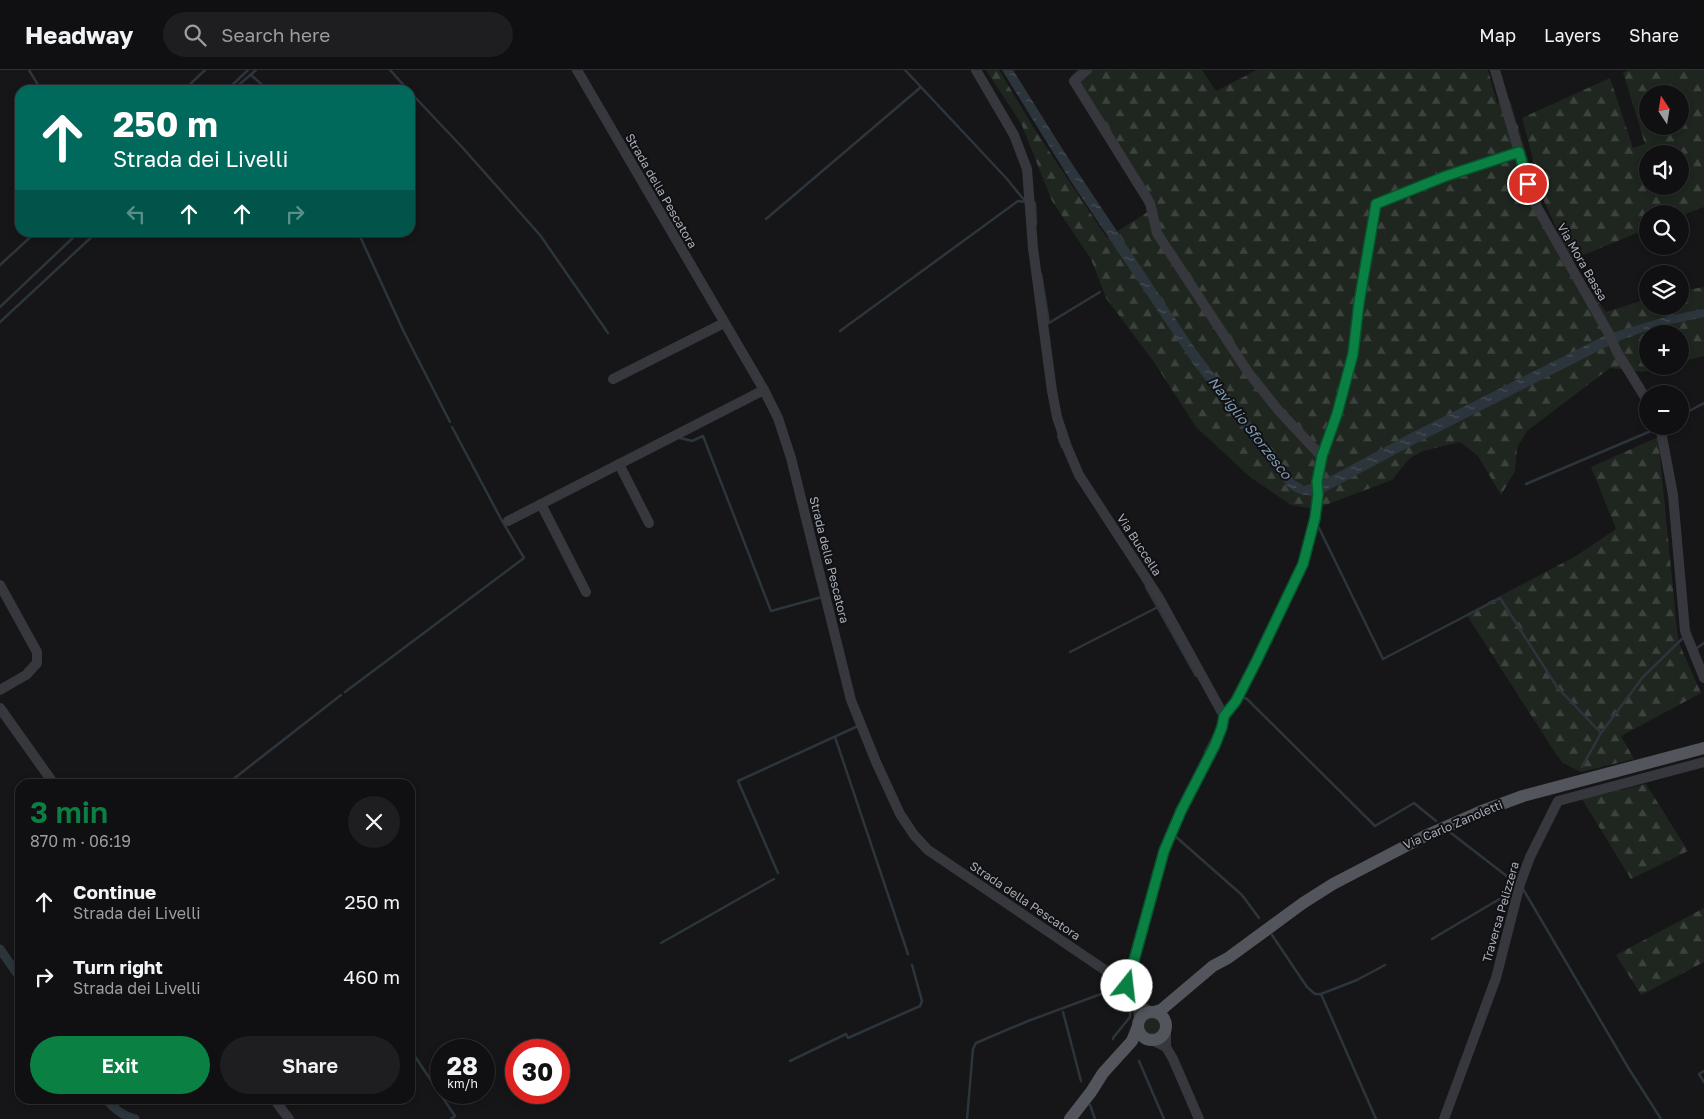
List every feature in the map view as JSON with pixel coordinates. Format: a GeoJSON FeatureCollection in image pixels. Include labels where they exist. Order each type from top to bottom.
{"type":"FeatureCollection","features":[{"type":"Feature","properties":{"kind":"main road","name":"Via Carlo Zanoletti"},"geometry":{"type":"LineString","coordinates":[[1166,1026],[1173,1012],[1228,958],[1269,926],[1333,884],[1391,852],[1446,826],[1523,796],[1704,748]]}},
{"type":"Feature","properties":{"kind":"main road","name":"Via Carlo Zanoletti"},"geometry":{"type":"LineString","coordinates":[[1153,1012],[1161,1010],[1213,966],[1228,958]]}},
{"type":"Feature","properties":{"kind":"main road"},"geometry":{"type":"LineString","coordinates":[[1070,1119],[1103,1073],[1132,1041],[1144,1014],[1153,1012],[1161,1015],[1166,1026],[1160,1038],[1150,1040],[1091,1092]]}},
{"type":"Feature","properties":{"kind":"main road"},"geometry":{"type":"LineString","coordinates":[[1139,1024],[1140,1034],[1150,1040]]}},
{"type":"Feature","properties":{"kind":"street","name":"Strada della Pescatora"},"geometry":{"type":"LineString","coordinates":[[577,70],[764,390],[778,418],[791,458],[851,700],[876,762],[900,814],[914,835],[928,850],[1127,986]]}},
{"type":"Feature","properties":{"kind":"street","name":"Via Buccella"},"geometry":{"type":"LineString","coordinates":[[976,70],[1014,135],[1027,169],[1033,248],[1052,391],[1057,418],[1067,447],[1079,475],[1159,598],[1224,716]]}},
{"type":"Feature","properties":{"kind":"street"},"geometry":{"type":"LineString","coordinates":[[1087,70],[1074,80],[1150,203],[1156,233],[1248,372],[1279,411],[1322,456]]}},
{"type":"Feature","properties":{"kind":"street","name":"Via Mora Bassa"},"geometry":{"type":"LineString","coordinates":[[1495,70],[1533,200],[1639,387]]}},
{"type":"Feature","properties":{"kind":"street"},"geometry":{"type":"LineString","coordinates":[[1139,1024],[1138,1005],[1127,986],[1164,851],[1181,811],[1210,755],[1222,727],[1224,716],[1236,701],[1303,564],[1315,518],[1318,494],[1317,482],[1322,456],[1337,414],[1353,354],[1359,303],[1376,204],[1446,176],[1519,152]]}},
{"type":"Feature","properties":{"kind":"street"},"geometry":{"type":"LineString","coordinates":[[612,379],[724,323]]}},
{"type":"Feature","properties":{"kind":"street"},"geometry":{"type":"LineString","coordinates":[[508,521],[764,390]]}},
{"type":"Feature","properties":{"kind":"street"},"geometry":{"type":"LineString","coordinates":[[1662,435],[1673,495],[1687,635],[1704,678]]}},
{"type":"Feature","properties":{"kind":"street"},"geometry":{"type":"LineString","coordinates":[[619,464],[649,523]]}},
{"type":"Feature","properties":{"kind":"street"},"geometry":{"type":"LineString","coordinates":[[541,504],[586,592]]}},
{"type":"Feature","properties":{"kind":"street"},"geometry":{"type":"LineString","coordinates":[[0,585],[37,652],[37,663],[26,675],[0,690]]}},
{"type":"Feature","properties":{"kind":"street"},"geometry":{"type":"LineString","coordinates":[[0,708],[50,779]]}},
{"type":"Feature","properties":{"kind":"street","name":"Traversa Pelizzera"},"geometry":{"type":"LineString","coordinates":[[1444,1119],[1496,978],[1520,884],[1530,857],[1558,801],[1704,762]]}},
{"type":"Feature","properties":{"kind":"street"},"geometry":{"type":"LineString","coordinates":[[1138,1005],[1153,1012]]}},
{"type":"Feature","properties":{"kind":"street"},"geometry":{"type":"LineString","coordinates":[[1166,1026],[1166,1047],[1199,1119]]}},
{"type":"Feature","properties":{"kind":"street"},"geometry":{"type":"LineString","coordinates":[[1150,1040],[1166,1047]]}},
{"type":"Feature","properties":{"kind":"street"},"geometry":{"type":"LineString","coordinates":[[278,1104],[289,1119]]}},
{"type":"Feature","properties":{"kind":"green space"},"geometry":{"type":"Polygon","coordinates":[[[986,70],[999,70],[1035,130],[1107,238],[1152,209],[1071,76],[1077,70],[1202,70],[1216,91],[1257,70],[1488,70],[1497,103],[1510,100],[1544,212],[1571,264],[1606,312],[1639,302],[1639,315],[1689,315],[1689,290],[1704,287],[1704,356],[1689,360],[1689,325],[1639,325],[1639,371],[1610,368],[1527,431],[1517,448],[1515,471],[1501,495],[1478,456],[1460,442],[1423,451],[1410,458],[1392,480],[1315,509],[1291,505],[1250,477],[1196,427],[1154,362],[1106,298],[1091,259],[1052,201],[1021,123],[986,70]]]}},
{"type":"Feature","properties":{"kind":"green space"},"geometry":{"type":"Polygon","coordinates":[[[1629,70],[1704,70],[1704,207],[1689,213],[1689,205],[1639,205],[1639,232],[1571,260],[1544,201],[1522,118],[1610,78],[1633,148],[1639,146],[1639,195],[1689,195],[1689,145],[1642,145],[1645,144],[1642,135],[1689,135],[1689,85],[1639,85],[1639,124],[1623,72],[1629,70]]]}},
{"type":"Feature","properties":{"kind":"green space"},"geometry":{"type":"Polygon","coordinates":[[[1658,437],[1679,643],[1701,693],[1621,736],[1634,759],[1581,772],[1563,763],[1554,751],[1466,614],[1576,556],[1616,529],[1591,467],[1658,437]]]}},
{"type":"Feature","properties":{"kind":"green space"},"geometry":{"type":"Polygon","coordinates":[[[1646,784],[1688,851],[1631,879],[1582,799],[1646,784]]]}},
{"type":"Feature","properties":{"kind":"green space"},"geometry":{"type":"Polygon","coordinates":[[[1704,908],[1704,962],[1641,995],[1616,955],[1704,908]]]}},
{"type":"Feature","properties":{"kind":"green space"},"geometry":{"type":"Polygon","coordinates":[[[1153,1017],[1160,1020],[1163,1027],[1160,1034],[1153,1037],[1146,1034],[1143,1027],[1146,1020],[1153,1017]]]}},
{"type":"Feature","properties":{"kind":"water","name":"Naviglio Sforzesco"},"geometry":{"type":"Polygon","coordinates":[[[1002,70],[1013,70],[1063,150],[1194,347],[1294,480],[1304,486],[1314,483],[1315,495],[1300,494],[1288,487],[1194,365],[1072,183],[1002,70]]]}},
{"type":"Feature","properties":{"kind":"water"},"geometry":{"type":"Polygon","coordinates":[[[1704,309],[1704,317],[1666,325],[1639,325],[1639,334],[1616,342],[1612,333],[1668,316],[1689,315],[1689,312],[1704,309]]]}},
{"type":"Feature","properties":{"kind":"water"},"geometry":{"type":"Polygon","coordinates":[[[1606,335],[1610,345],[1321,494],[1320,482],[1413,432],[1606,335]]]}},
{"type":"Feature","properties":{"kind":"waterway"},"geometry":{"type":"LineString","coordinates":[[29,70],[38,85]]}},
{"type":"Feature","properties":{"kind":"waterway"},"geometry":{"type":"LineString","coordinates":[[189,85],[205,70]]}},
{"type":"Feature","properties":{"kind":"waterway"},"geometry":{"type":"LineString","coordinates":[[232,85],[248,70]]}},
{"type":"Feature","properties":{"kind":"waterway"},"geometry":{"type":"LineString","coordinates":[[239,85],[256,70]]}},
{"type":"Feature","properties":{"kind":"waterway"},"geometry":{"type":"LineString","coordinates":[[390,70],[404,85]]}},
{"type":"Feature","properties":{"kind":"waterway"},"geometry":{"type":"LineString","coordinates":[[905,70],[1007,179],[1025,201]]}},
{"type":"Feature","properties":{"kind":"waterway"},"geometry":{"type":"LineString","coordinates":[[251,75],[262,85]]}},
{"type":"Feature","properties":{"kind":"waterway"},"geometry":{"type":"LineString","coordinates":[[766,219],[921,87]]}},
{"type":"Feature","properties":{"kind":"waterway"},"geometry":{"type":"LineString","coordinates":[[415,97],[540,235],[608,333]]}},
{"type":"Feature","properties":{"kind":"waterway"},"geometry":{"type":"LineString","coordinates":[[840,331],[1018,201],[1026,202]]}},
{"type":"Feature","properties":{"kind":"waterway"},"geometry":{"type":"LineString","coordinates":[[1032,202],[1035,203],[1036,224]]}},
{"type":"Feature","properties":{"kind":"waterway"},"geometry":{"type":"LineString","coordinates":[[0,265],[31,237]]}},
{"type":"Feature","properties":{"kind":"waterway"},"geometry":{"type":"LineString","coordinates":[[0,307],[74,237]]}},
{"type":"Feature","properties":{"kind":"waterway"},"geometry":{"type":"LineString","coordinates":[[0,322],[92,237]]}},
{"type":"Feature","properties":{"kind":"waterway"},"geometry":{"type":"LineString","coordinates":[[360,237],[403,330],[450,422]]}},
{"type":"Feature","properties":{"kind":"waterway"},"geometry":{"type":"LineString","coordinates":[[1041,274],[1049,323],[1100,292]]}},
{"type":"Feature","properties":{"kind":"waterway"},"geometry":{"type":"LineString","coordinates":[[1689,411],[1704,403]]}},
{"type":"Feature","properties":{"kind":"waterway"},"geometry":{"type":"LineString","coordinates":[[345,692],[524,558],[452,427]]}},
{"type":"Feature","properties":{"kind":"waterway"},"geometry":{"type":"LineString","coordinates":[[1526,484],[1642,435]]}},
{"type":"Feature","properties":{"kind":"waterway"},"geometry":{"type":"LineString","coordinates":[[680,438],[692,441],[703,436],[771,611],[822,597]]}},
{"type":"Feature","properties":{"kind":"waterway"},"geometry":{"type":"LineString","coordinates":[[1058,436],[1062,447]]}},
{"type":"Feature","properties":{"kind":"waterway"},"geometry":{"type":"LineString","coordinates":[[1319,528],[1383,659],[1500,598],[1557,687],[1601,733]]}},
{"type":"Feature","properties":{"kind":"waterway"},"geometry":{"type":"LineString","coordinates":[[1146,587],[1196,676]]}},
{"type":"Feature","properties":{"kind":"waterway"},"geometry":{"type":"LineString","coordinates":[[1070,652],[1158,607]]}},
{"type":"Feature","properties":{"kind":"waterway"},"geometry":{"type":"LineString","coordinates":[[1582,767],[1601,733],[1643,677],[1684,637]]}},
{"type":"Feature","properties":{"kind":"waterway"},"geometry":{"type":"LineString","coordinates":[[1697,648],[1704,643]]}},
{"type":"Feature","properties":{"kind":"waterway"},"geometry":{"type":"LineString","coordinates":[[233,779],[341,695]]}},
{"type":"Feature","properties":{"kind":"waterway"},"geometry":{"type":"LineString","coordinates":[[1242,697],[1247,699],[1375,826],[1414,803],[1436,821]]}},
{"type":"Feature","properties":{"kind":"waterway"},"geometry":{"type":"LineString","coordinates":[[778,873],[738,781],[858,726]]}},
{"type":"Feature","properties":{"kind":"waterway"},"geometry":{"type":"LineString","coordinates":[[835,737],[908,954]]}},
{"type":"Feature","properties":{"kind":"waterway"},"geometry":{"type":"LineString","coordinates":[[1207,753],[1205,752],[1213,737]]}},
{"type":"Feature","properties":{"kind":"waterway"},"geometry":{"type":"LineString","coordinates":[[1451,833],[1517,884]]}},
{"type":"Feature","properties":{"kind":"waterway"},"geometry":{"type":"LineString","coordinates":[[1176,834],[1175,836],[1242,895],[1259,918]]}},
{"type":"Feature","properties":{"kind":"waterway"},"geometry":{"type":"LineString","coordinates":[[661,943],[774,879]]}},
{"type":"Feature","properties":{"kind":"waterway"},"geometry":{"type":"LineString","coordinates":[[1523,889],[1629,1069],[1661,1119]]}},
{"type":"Feature","properties":{"kind":"waterway"},"geometry":{"type":"LineString","coordinates":[[1432,939],[1513,891],[1515,892]]}},
{"type":"Feature","properties":{"kind":"waterway"},"geometry":{"type":"LineString","coordinates":[[1272,935],[1307,987],[1315,994],[1321,994],[1357,980],[1385,965]]}},
{"type":"Feature","properties":{"kind":"waterway"},"geometry":{"type":"LineString","coordinates":[[0,949],[15,971]]}},
{"type":"Feature","properties":{"kind":"waterway"},"geometry":{"type":"LineString","coordinates":[[790,1061],[846,1034],[848,1038],[920,1006],[922,1001],[912,965]]}},
{"type":"Feature","properties":{"kind":"waterway"},"geometry":{"type":"LineString","coordinates":[[967,1119],[973,1049],[976,1043],[1028,1021],[1109,991],[1122,990]]}},
{"type":"Feature","properties":{"kind":"waterway"},"geometry":{"type":"LineString","coordinates":[[1321,994],[1376,1119]]}},
{"type":"Feature","properties":{"kind":"waterway"},"geometry":{"type":"LineString","coordinates":[[1113,1039],[1130,1017],[1131,1002]]}},
{"type":"Feature","properties":{"kind":"waterway"},"geometry":{"type":"LineString","coordinates":[[1063,1012],[1081,1081]]}},
{"type":"Feature","properties":{"kind":"waterway"},"geometry":{"type":"LineString","coordinates":[[415,1056],[455,1116],[451,1119]]}},
{"type":"Feature","properties":{"kind":"waterway"},"geometry":{"type":"LineString","coordinates":[[1139,1061],[1164,1119]]}},
{"type":"Feature","properties":{"kind":"waterway"},"geometry":{"type":"LineString","coordinates":[[1704,1071],[1699,1074],[1704,1082]]}},
{"type":"Feature","properties":{"kind":"waterway"},"geometry":{"type":"LineString","coordinates":[[110,1104],[119,1112],[135,1119]]}},
{"type":"Feature","properties":{"kind":"waterway"},"geometry":{"type":"LineString","coordinates":[[1090,1105],[1095,1119]]}},
{"type":"Feature","properties":{"kind":"route"},"geometry":{"type":"LineString","coordinates":[[1127,986],[1164,851],[1181,811],[1215,745],[1224,716],[1236,701],[1303,564],[1315,518],[1318,494],[1317,482],[1322,456],[1337,414],[1353,354],[1359,303],[1376,204],[1446,176],[1519,152],[1528,184]]}}]}
